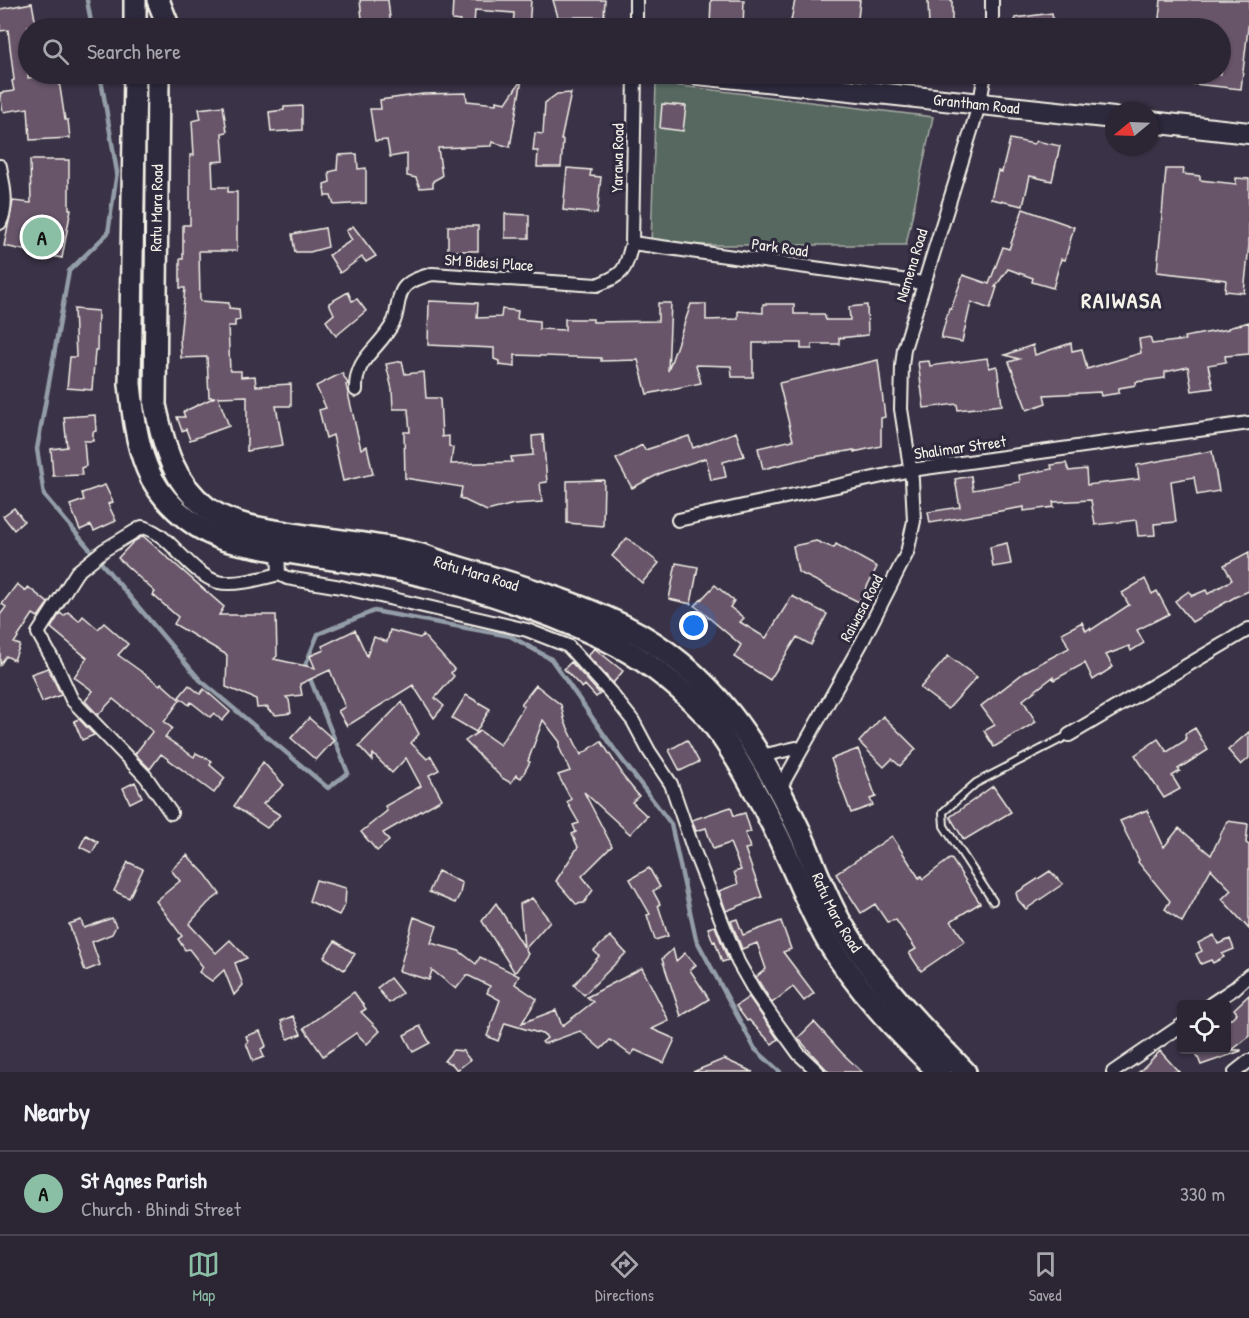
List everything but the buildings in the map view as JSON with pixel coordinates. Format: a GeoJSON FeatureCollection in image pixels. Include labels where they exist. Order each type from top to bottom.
{"type":"FeatureCollection","features":[{"type":"Feature","properties":{"kind":"highway"},"geometry":{"type":"LineString","coordinates":[[135,0],[135,18]]}},
{"type":"Feature","properties":{"kind":"highway"},"geometry":{"type":"LineString","coordinates":[[157,0],[158,18]]}},
{"type":"Feature","properties":{"kind":"highway"},"geometry":{"type":"LineString","coordinates":[[157,0],[165,18]]}},
{"type":"Feature","properties":{"kind":"highway","name":"Ratu Mara Road"},"geometry":{"type":"LineString","coordinates":[[135,84],[130,384],[134,421],[147,470],[166,498],[198,527],[223,539],[278,551],[380,566],[481,592],[573,624],[632,653],[681,691],[705,715],[742,771],[778,834],[814,918],[843,964],[873,1003],[939,1072]]}},
{"type":"Feature","properties":{"kind":"highway","name":"Ratu Mara Road"},"geometry":{"type":"LineString","coordinates":[[158,84],[155,405],[167,454],[177,477],[209,509],[231,520],[259,529],[320,540],[360,543],[422,555],[545,595],[625,627],[662,649],[693,672],[726,706],[762,756],[801,836],[825,895],[859,953],[897,1000],[964,1072]]}},
{"type":"Feature","properties":{"kind":"main road","name":"Grantham Road"},"geometry":{"type":"LineString","coordinates":[[799,84],[1105,117]]}},
{"type":"Feature","properties":{"kind":"main road"},"geometry":{"type":"LineString","coordinates":[[1159,123],[1249,133]]}},
{"type":"Feature","properties":{"kind":"street"},"geometry":{"type":"LineString","coordinates":[[636,0],[636,18]]}},
{"type":"Feature","properties":{"kind":"street"},"geometry":{"type":"LineString","coordinates":[[992,0],[992,18]]}},
{"type":"Feature","properties":{"kind":"street","name":"Yarawa Road"},"geometry":{"type":"LineString","coordinates":[[632,243],[635,84]]}},
{"type":"Feature","properties":{"kind":"street","name":"Namena Road"},"geometry":{"type":"LineString","coordinates":[[911,470],[901,409],[902,366],[908,331],[980,102],[983,84]]}},
{"type":"Feature","properties":{"kind":"street"},"geometry":{"type":"LineString","coordinates":[[0,166],[5,196],[3,218],[0,223]]}},
{"type":"Feature","properties":{"kind":"street","name":"Park Road"},"geometry":{"type":"LineString","coordinates":[[632,243],[923,283]]}},
{"type":"Feature","properties":{"kind":"street","name":"SM Bidesi Place"},"geometry":{"type":"LineString","coordinates":[[356,390],[356,377],[361,363],[387,334],[395,318],[403,289],[413,280],[432,274],[597,285],[613,279],[626,267],[632,243]]}},
{"type":"Feature","properties":{"kind":"street","name":"Shalimar Street"},"geometry":{"type":"LineString","coordinates":[[678,520],[911,470],[1249,423]]}},
{"type":"Feature","properties":{"kind":"street","name":"Raiwasa Road"},"geometry":{"type":"LineString","coordinates":[[779,790],[862,642],[907,553],[914,521],[911,470]]}},
{"type":"Feature","properties":{"kind":"street"},"geometry":{"type":"LineString","coordinates":[[171,813],[146,777],[72,700],[38,633],[77,572],[104,550],[142,527],[151,529],[170,543],[190,565],[218,582],[250,581],[279,574],[287,578],[341,587],[527,630],[568,646],[633,721],[671,784],[694,851],[738,962],[772,1018],[799,1054],[818,1072]]}},
{"type":"Feature","properties":{"kind":"street"},"geometry":{"type":"LineString","coordinates":[[278,551],[279,574]]}},
{"type":"Feature","properties":{"kind":"street"},"geometry":{"type":"LineString","coordinates":[[1069,735],[1249,629]]}},
{"type":"Feature","properties":{"kind":"street"},"geometry":{"type":"LineString","coordinates":[[762,756],[796,748],[801,750]]}},
{"type":"Feature","properties":{"kind":"street"},"geometry":{"type":"LineString","coordinates":[[1218,1000],[1249,975]]}},
{"type":"Feature","properties":{"kind":"street"},"geometry":{"type":"LineString","coordinates":[[1113,1072],[1177,1028]]}},
{"type":"Feature","properties":{"kind":"street"},"geometry":{"type":"LineString","coordinates":[[1235,1072],[1249,1061]]}},
{"type":"Feature","properties":{"kind":"lane"},"geometry":{"type":"LineString","coordinates":[[993,901],[944,826],[943,812],[976,783],[1069,735]]}},
{"type":"Feature","properties":{"kind":"green space"},"geometry":{"type":"Polygon","coordinates":[[[656,84],[933,117],[906,245],[651,245],[656,84]]]}},
{"type":"Feature","properties":{"kind":"waterway"},"geometry":{"type":"LineString","coordinates":[[87,0],[90,18]]}},
{"type":"Feature","properties":{"kind":"waterway"},"geometry":{"type":"LineString","coordinates":[[102,84],[117,172],[108,233],[69,271],[37,449],[44,495],[200,680],[328,788],[348,773],[305,666],[318,634],[374,611],[510,636],[551,659],[617,753],[671,824],[696,939],[755,1049],[780,1072]]}},
{"type":"Feature","properties":{"kind":"place","name":"St Agnes Parish"},"geometry":{"type":"Point","coordinates":[42,237]}},
{"type":"Feature","properties":{"kind":"district","name":"RAIWASA"},"geometry":{"type":"Point","coordinates":[1122,300]}}]}
